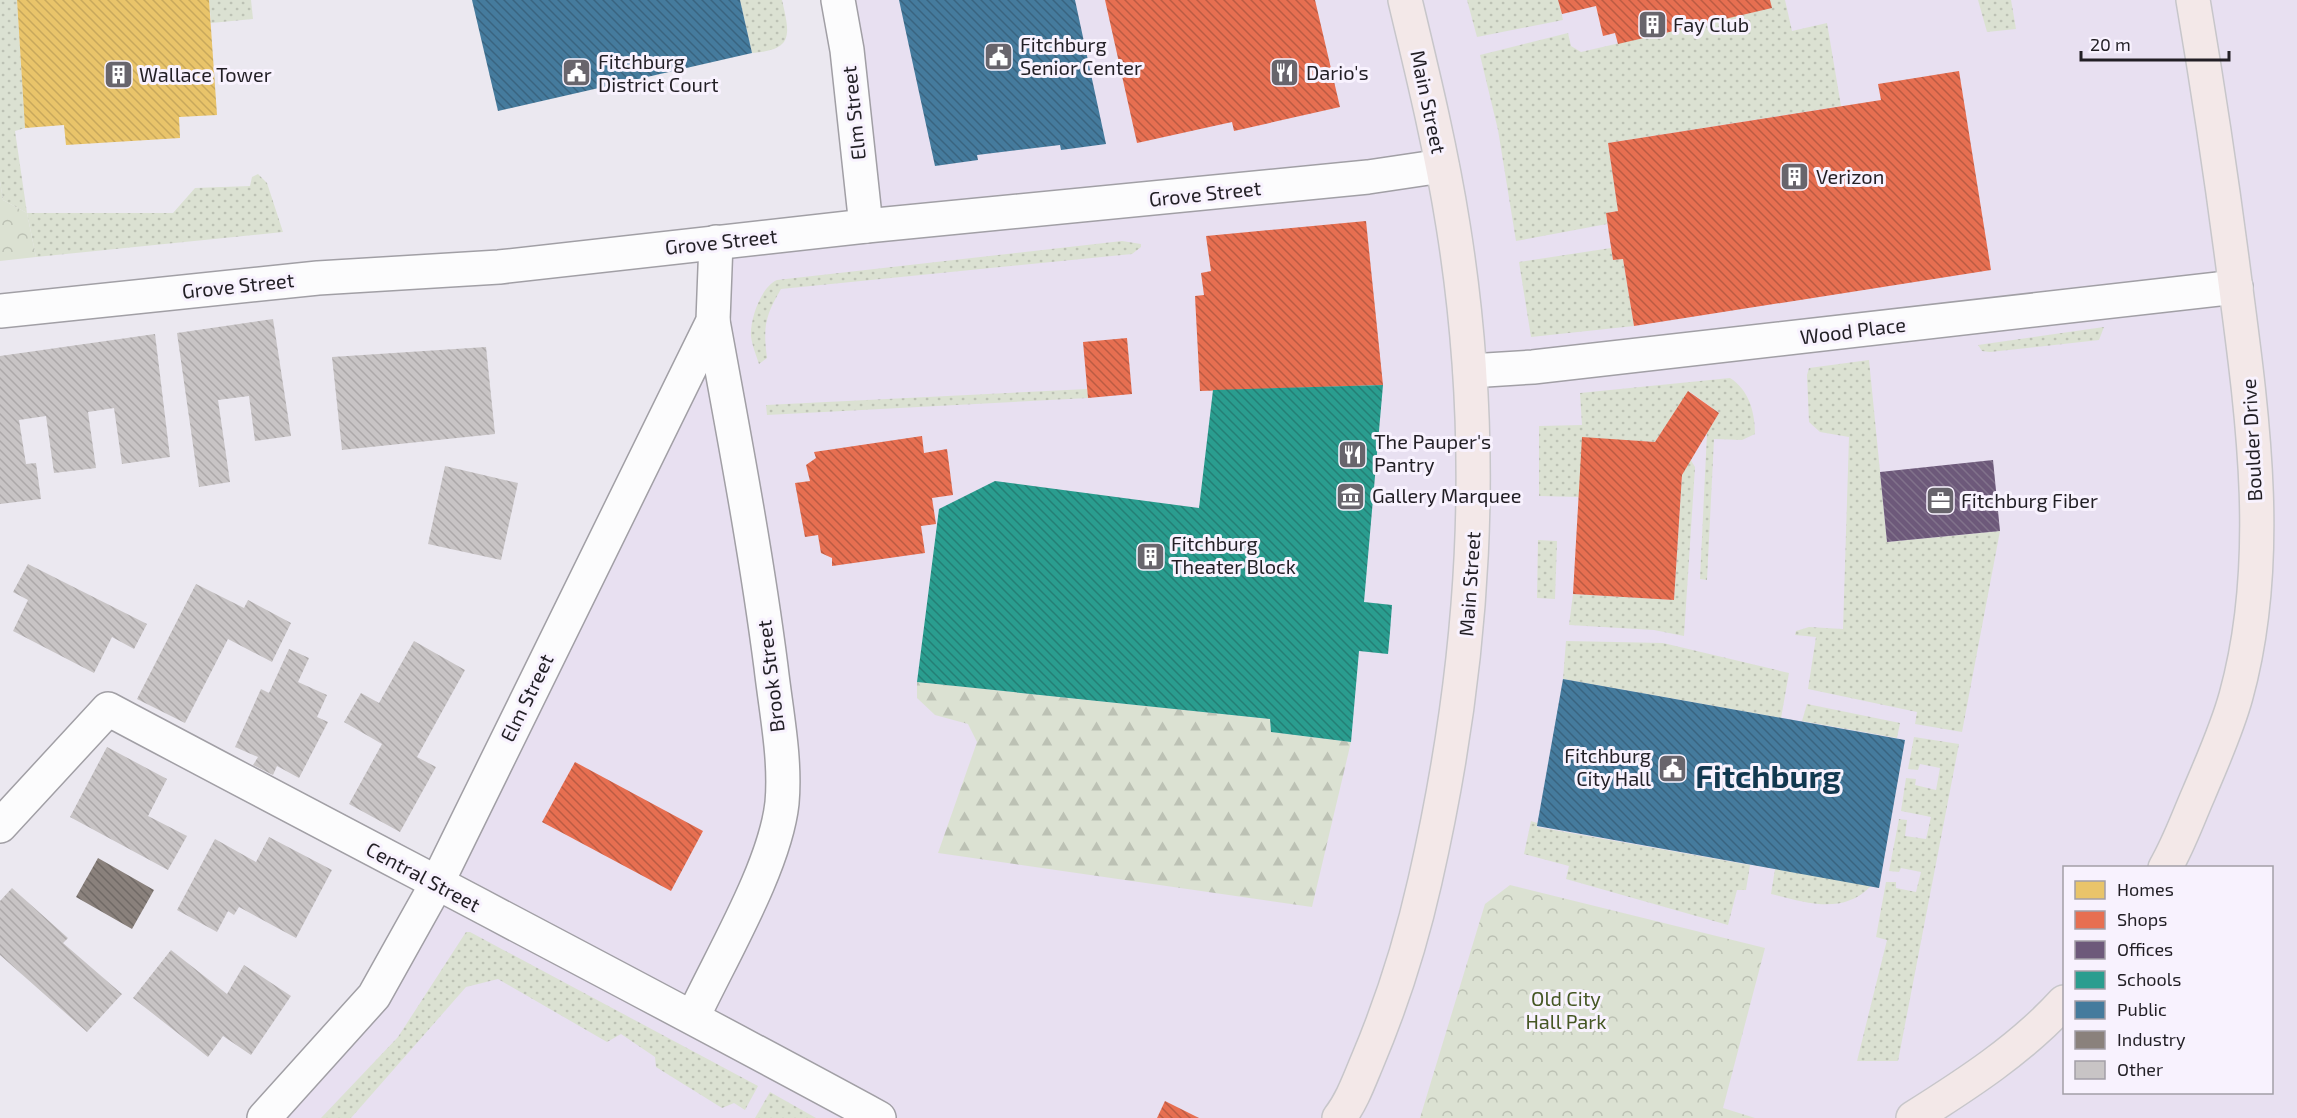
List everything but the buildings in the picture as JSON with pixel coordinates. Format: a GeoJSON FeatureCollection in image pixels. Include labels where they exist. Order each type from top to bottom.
{"type":"FeatureCollection","features":[{"type":"Feature","properties":{"kind":"highway","name":"Main Street"},"geometry":{"type":"LineString","coordinates":[[1343,1115],[1382,1028],[1414,927],[1445,790],[1469,618],[1474,520],[1470,371],[1454,226],[1406,0]]}},
{"type":"Feature","properties":{"kind":"highway","name":"Boulder Drive"},"geometry":{"type":"LineString","coordinates":[[2165,866],[2219,742],[2235,697],[2249,636],[2256,571],[2256,484],[2249,375],[2215,126],[2193,0]]}},
{"type":"Feature","properties":{"kind":"highway"},"geometry":{"type":"LineString","coordinates":[[1913,1118],[1973,1080],[2050,1018],[2063,1003]]}},
{"type":"Feature","properties":{"kind":"street","name":"Elm Street"},"geometry":{"type":"LineString","coordinates":[[838,0],[847,50],[866,226]]}},
{"type":"Feature","properties":{"kind":"street","name":"Grove Street"},"geometry":{"type":"LineString","coordinates":[[0,310],[318,278],[499,267],[866,226],[1368,177],[1442,166]]}},
{"type":"Feature","properties":{"kind":"street","name":"Elm Street"},"geometry":{"type":"LineString","coordinates":[[264,1118],[374,996],[436,885],[713,321],[716,242]]}},
{"type":"Feature","properties":{"kind":"street","name":"Wood Place"},"geometry":{"type":"LineString","coordinates":[[1470,371],[1533,368],[2236,287]]}},
{"type":"Feature","properties":{"kind":"street","name":"Brook Street"},"geometry":{"type":"LineString","coordinates":[[693,1017],[769,857],[782,803],[781,759],[748,507],[713,321]]}},
{"type":"Feature","properties":{"kind":"street","name":"Central Street"},"geometry":{"type":"LineString","coordinates":[[0,826],[108,709],[436,885],[693,1017],[879,1118]]}},
{"type":"Feature","properties":{"kind":"shaded area"},"geometry":{"type":"Polygon","coordinates":[[[838,0],[2297,0],[2297,1118],[264,1118],[374,996],[713,321],[716,242],[866,226],[838,0]]]}},
{"type":"Feature","properties":{"kind":"green space"},"geometry":{"type":"Polygon","coordinates":[[[0,0],[17,0],[25,128],[15,131],[27,213],[3,200],[0,181],[0,0]]]}},
{"type":"Feature","properties":{"kind":"green space"},"geometry":{"type":"Polygon","coordinates":[[[209,0],[251,0],[253,19],[211,23],[209,0]]]}},
{"type":"Feature","properties":{"kind":"green space"},"geometry":{"type":"Polygon","coordinates":[[[740,0],[782,0],[787,31],[782,44],[766,51],[752,53],[740,0]]]}},
{"type":"Feature","properties":{"kind":"green space"},"geometry":{"type":"Polygon","coordinates":[[[1467,0],[1558,0],[1563,20],[1477,37],[1467,0]]]}},
{"type":"Feature","properties":{"kind":"green space"},"geometry":{"type":"Polygon","coordinates":[[[1770,0],[1785,0],[1792,31],[1827,23],[1841,106],[1608,143],[1618,211],[1606,213],[1607,224],[1516,241],[1498,130],[1480,55],[1568,33],[1571,46],[1581,52],[1771,8],[1770,0]]]}},
{"type":"Feature","properties":{"kind":"green space"},"geometry":{"type":"Polygon","coordinates":[[[1978,0],[2011,0],[2016,29],[1987,32],[1978,0]]]}},
{"type":"Feature","properties":{"kind":"green space"},"geometry":{"type":"Polygon","coordinates":[[[258,174],[267,183],[283,232],[36,257],[27,213],[173,213],[195,188],[250,186],[252,177],[258,174]]]}},
{"type":"Feature","properties":{"kind":"green space"},"geometry":{"type":"Polygon","coordinates":[[[0,181],[3,200],[27,213],[36,257],[0,261],[0,181]]]}},
{"type":"Feature","properties":{"kind":"green space"},"geometry":{"type":"Polygon","coordinates":[[[1122,241],[1141,244],[1141,247],[1132,254],[781,289],[766,322],[767,358],[759,364],[753,346],[751,329],[758,304],[766,289],[777,280],[1122,241]]]}},
{"type":"Feature","properties":{"kind":"green space"},"geometry":{"type":"Polygon","coordinates":[[[1611,248],[1613,260],[1623,259],[1634,326],[1531,337],[1519,262],[1611,248]]]}},
{"type":"Feature","properties":{"kind":"green space"},"geometry":{"type":"Polygon","coordinates":[[[2104,327],[2099,340],[1990,352],[1982,351],[1978,345],[2104,327]]]}},
{"type":"Feature","properties":{"kind":"green space"},"geometry":{"type":"Polygon","coordinates":[[[1869,360],[1887,542],[2000,531],[1962,732],[1915,724],[1917,712],[1808,689],[1816,637],[1795,635],[1796,631],[1809,627],[1843,629],[1849,437],[1820,432],[1809,422],[1807,375],[1809,368],[1869,360]]]}},
{"type":"Feature","properties":{"kind":"green space"},"geometry":{"type":"Polygon","coordinates":[[[1730,378],[1742,389],[1750,402],[1755,434],[1742,440],[1714,439],[1707,580],[1700,579],[1707,433],[1719,413],[1689,391],[1655,442],[1583,438],[1579,497],[1539,496],[1539,426],[1582,425],[1580,393],[1730,378]]]}},
{"type":"Feature","properties":{"kind":"green space"},"geometry":{"type":"Polygon","coordinates":[[[1087,389],[1088,398],[767,415],[766,405],[1087,389]]]}},
{"type":"Feature","properties":{"kind":"green space"},"geometry":{"type":"Polygon","coordinates":[[[1690,459],[1695,467],[1684,636],[1654,630],[1569,625],[1573,594],[1674,600],[1682,475],[1690,459]]]}},
{"type":"Feature","properties":{"kind":"green space"},"geometry":{"type":"Polygon","coordinates":[[[1538,540],[1557,541],[1555,599],[1537,598],[1538,540]]]}},
{"type":"Feature","properties":{"kind":"green space"},"geometry":{"type":"Polygon","coordinates":[[[1566,641],[1663,643],[1789,673],[1781,718],[1563,679],[1566,641]]]}},
{"type":"Feature","properties":{"kind":"green space"},"geometry":{"type":"Polygon","coordinates":[[[917,682],[1270,719],[1271,732],[1351,742],[1312,907],[938,853],[977,742],[968,724],[935,715],[917,698],[917,682]]]}},
{"type":"Feature","properties":{"kind":"green space"},"geometry":{"type":"Polygon","coordinates":[[[1807,704],[1900,723],[1897,738],[1802,721],[1807,704]]]}},
{"type":"Feature","properties":{"kind":"green space"},"geometry":{"type":"Polygon","coordinates":[[[1914,737],[1959,744],[1898,1061],[1857,1061],[1887,940],[1876,937],[1886,882],[1896,882],[1896,888],[1916,892],[1921,872],[1901,868],[1899,872],[1889,871],[1899,819],[1907,820],[1905,836],[1926,839],[1931,817],[1901,811],[1906,778],[1916,779],[1915,785],[1936,790],[1940,768],[1920,764],[1918,770],[1908,769],[1914,737]]]}},
{"type":"Feature","properties":{"kind":"green space"},"geometry":{"type":"Polygon","coordinates":[[[1531,821],[1537,823],[1537,827],[1750,865],[1746,890],[1737,890],[1728,925],[1566,879],[1569,866],[1524,854],[1531,821]]]}},
{"type":"Feature","properties":{"kind":"green space"},"geometry":{"type":"Polygon","coordinates":[[[1775,869],[1871,886],[1848,901],[1836,904],[1810,903],[1771,894],[1775,869]]]}},
{"type":"Feature","properties":{"kind":"green space","name":"Old City Hall Park"},"geometry":{"type":"Polygon","coordinates":[[[1510,885],[1765,948],[1723,1108],[1755,1118],[1420,1118],[1485,904],[1510,885]]]}},
{"type":"Feature","properties":{"kind":"green space"},"geometry":{"type":"Polygon","coordinates":[[[466,932],[470,932],[758,1086],[745,1110],[734,1103],[722,1108],[656,1067],[655,1057],[621,1034],[607,1042],[498,979],[466,987],[351,1118],[321,1118],[398,1037],[466,932]]]}},
{"type":"Feature","properties":{"kind":"green space"},"geometry":{"type":"Polygon","coordinates":[[[770,1092],[816,1118],[755,1118],[770,1092]]]}},
{"type":"Feature","properties":{"kind":"place","name":"Fay Club"},"geometry":{"type":"Point","coordinates":[1652,25]}},
{"type":"Feature","properties":{"kind":"place","name":"Fitchburg Senior Center"},"geometry":{"type":"Point","coordinates":[999,56]}},
{"type":"Feature","properties":{"kind":"place","name":"Fitchburg District Court"},"geometry":{"type":"Point","coordinates":[577,73]}},
{"type":"Feature","properties":{"kind":"place","name":"Dario's"},"geometry":{"type":"Point","coordinates":[1285,73]}},
{"type":"Feature","properties":{"kind":"place","name":"Wallace Tower"},"geometry":{"type":"Point","coordinates":[118,75]}},
{"type":"Feature","properties":{"kind":"place","name":"Verizon"},"geometry":{"type":"Point","coordinates":[1795,177]}},
{"type":"Feature","properties":{"kind":"place","name":"The Pauper's Pantry"},"geometry":{"type":"Point","coordinates":[1353,454]}},
{"type":"Feature","properties":{"kind":"place","name":"Gallery Marquee"},"geometry":{"type":"Point","coordinates":[1351,496]}},
{"type":"Feature","properties":{"kind":"place","name":"Fitchburg Fiber"},"geometry":{"type":"Point","coordinates":[1940,501]}},
{"type":"Feature","properties":{"kind":"place","name":"Fitchburg Theater Block"},"geometry":{"type":"Point","coordinates":[1150,556]}},
{"type":"Feature","properties":{"kind":"place","name":"Fitchburg City Hall"},"geometry":{"type":"Point","coordinates":[1672,768]}},
{"type":"Feature","properties":{"kind":"district","name":"Fitchburg"},"geometry":{"type":"Point","coordinates":[1768,777]}}]}
